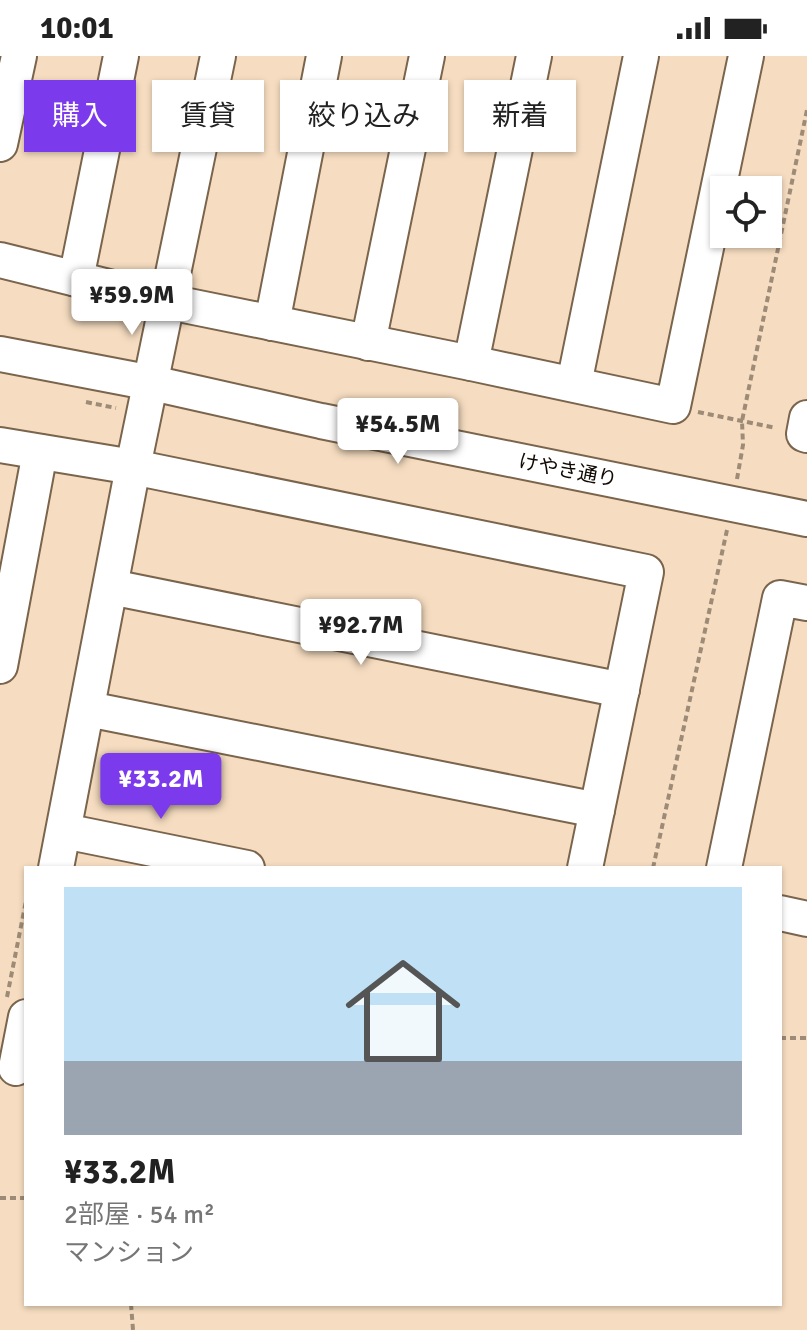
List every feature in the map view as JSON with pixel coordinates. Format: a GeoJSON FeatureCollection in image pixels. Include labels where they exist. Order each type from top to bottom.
{"type":"FeatureCollection","features":[{"type":"Feature","properties":{"kind":"street"},"geometry":{"type":"LineString","coordinates":[[0,144],[19,56]]}},
{"type":"Feature","properties":{"kind":"street"},"geometry":{"type":"LineString","coordinates":[[76,279],[121,56]]}},
{"type":"Feature","properties":{"kind":"street"},"geometry":{"type":"LineString","coordinates":[[56,866],[133,467],[218,56]]}},
{"type":"Feature","properties":{"kind":"street"},"geometry":{"type":"LineString","coordinates":[[272,323],[324,56]]}},
{"type":"Feature","properties":{"kind":"street"},"geometry":{"type":"LineString","coordinates":[[368,343],[427,56]]}},
{"type":"Feature","properties":{"kind":"street"},"geometry":{"type":"LineString","coordinates":[[471,363],[534,56]]}},
{"type":"Feature","properties":{"kind":"street"},"geometry":{"type":"LineString","coordinates":[[574,384],[641,56]]}},
{"type":"Feature","properties":{"kind":"street"},"geometry":{"type":"LineString","coordinates":[[0,260],[169,302],[673,406],[746,56]]}},
{"type":"Feature","properties":{"kind":"street","name":"けやき通り"},"geometry":{"type":"LineString","coordinates":[[0,354],[807,519]]}},
{"type":"Feature","properties":{"kind":"street"},"geometry":{"type":"LineString","coordinates":[[0,445],[133,467],[646,572],[585,866]]}},
{"type":"Feature","properties":{"kind":"street"},"geometry":{"type":"LineString","coordinates":[[0,666],[9,570],[40,452]]}},
{"type":"Feature","properties":{"kind":"street"},"geometry":{"type":"LineString","coordinates":[[111,587],[622,690]]}},
{"type":"Feature","properties":{"kind":"street"},"geometry":{"type":"LineString","coordinates":[[724,866],[780,598],[807,603]]}},
{"type":"Feature","properties":{"kind":"street"},"geometry":{"type":"LineString","coordinates":[[88,709],[597,810]]}},
{"type":"Feature","properties":{"kind":"street"},"geometry":{"type":"LineString","coordinates":[[64,831],[160,860],[225,866]]}},
{"type":"Feature","properties":{"kind":"street"},"geometry":{"type":"LineString","coordinates":[[782,913],[807,919]]}},
{"type":"Feature","properties":{"kind":"street"},"geometry":{"type":"LineString","coordinates":[[14,1067],[16,1010]]}},
{"type":"Feature","properties":{"kind":"path"},"geometry":{"type":"LineString","coordinates":[[673,406],[806,429]]}},
{"type":"Feature","properties":{"kind":"path"},"geometry":{"type":"LineString","coordinates":[[16,1010],[24,923]]}},
{"type":"Feature","properties":{"kind":"path"},"geometry":{"type":"LineString","coordinates":[[782,1038],[807,1038]]}},
{"type":"Feature","properties":{"kind":"path"},"geometry":{"type":"LineString","coordinates":[[0,1198],[24,1198]]}},
{"type":"Feature","properties":{"kind":"path"},"geometry":{"type":"LineString","coordinates":[[131,1306],[133,1330]]}}]}
